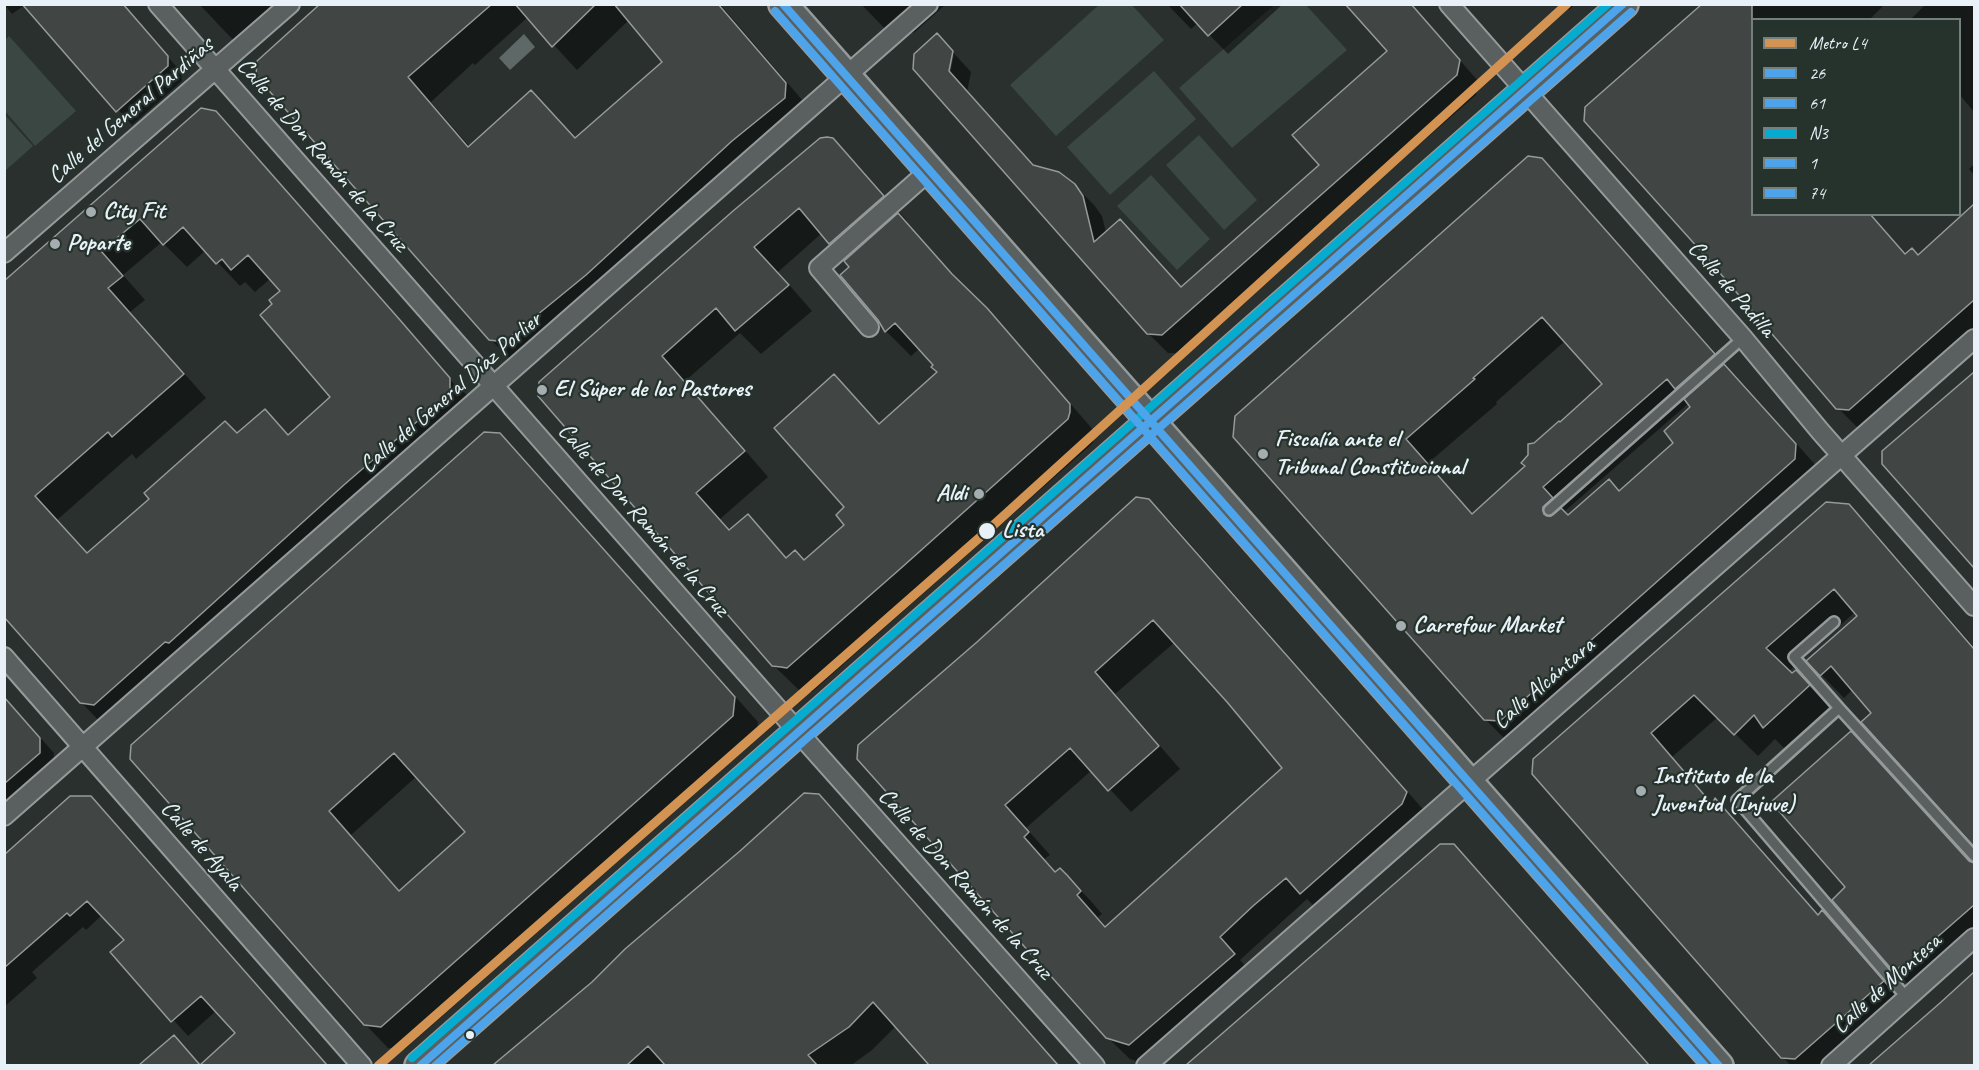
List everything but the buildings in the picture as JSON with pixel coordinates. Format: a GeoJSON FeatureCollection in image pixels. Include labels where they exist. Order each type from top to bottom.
{"type":"FeatureCollection","features":[{"type":"Feature","properties":{"kind":"street","name":"Calle de Don Ramón de la Cruz"},"geometry":{"type":"LineString","coordinates":[[158,4],[493,387],[1095,1065]]}},
{"type":"Feature","properties":{"kind":"street","name":"Calle del General Pardiñas"},"geometry":{"type":"LineString","coordinates":[[4,254],[290,4]]}},
{"type":"Feature","properties":{"kind":"street"},"geometry":{"type":"LineString","coordinates":[[783,4],[1719,1065]]}},
{"type":"Feature","properties":{"kind":"street","name":"Calle del General Díaz Porlier"},"geometry":{"type":"LineString","coordinates":[[4,816],[928,4]]}},
{"type":"Feature","properties":{"kind":"street","name":"Calle de Padilla"},"geometry":{"type":"LineString","coordinates":[[1449,4],[1743,338],[1841,455],[1974,606]]}},
{"type":"Feature","properties":{"kind":"street"},"geometry":{"type":"LineString","coordinates":[[419,1065],[1624,4]]}},
{"type":"Feature","properties":{"kind":"street"},"geometry":{"type":"LineString","coordinates":[[869,327],[819,268],[929,171]]}},
{"type":"Feature","properties":{"kind":"street","name":"Calle Alcántara"},"geometry":{"type":"LineString","coordinates":[[1146,1065],[1974,339]]}},
{"type":"Feature","properties":{"kind":"street","name":"Calle de Ayala"},"geometry":{"type":"LineString","coordinates":[[4,657],[362,1065]]}},
{"type":"Feature","properties":{"kind":"street","name":"Calle de Montesa"},"geometry":{"type":"LineString","coordinates":[[1831,1065],[1974,938]]}},
{"type":"Feature","properties":{"kind":"lane"},"geometry":{"type":"LineString","coordinates":[[1549,510],[1743,338]]}},
{"type":"Feature","properties":{"kind":"lane"},"geometry":{"type":"LineString","coordinates":[[1834,622],[1794,657],[1974,856]]}},
{"type":"Feature","properties":{"kind":"lane"},"geometry":{"type":"LineString","coordinates":[[1839,708],[1737,801],[1907,998]]}},
{"type":"Feature","properties":{"kind":"shaded area"},"geometry":{"type":"Polygon","coordinates":[[[1100,4],[1132,5],[1164,40],[1056,136],[1010,85],[1100,4]]]}},
{"type":"Feature","properties":{"kind":"shaded area"},"geometry":{"type":"Polygon","coordinates":[[[1274,5],[1306,5],[1347,50],[1232,148],[1179,88],[1274,5]]]}},
{"type":"Feature","properties":{"kind":"shaded area"},"geometry":{"type":"Polygon","coordinates":[[[524,34],[535,47],[510,70],[499,58],[524,34]]]}},
{"type":"Feature","properties":{"kind":"shaded area"},"geometry":{"type":"Polygon","coordinates":[[[9,36],[76,111],[35,146],[5,111],[5,40],[9,36]]]}},
{"type":"Feature","properties":{"kind":"shaded area"},"geometry":{"type":"Polygon","coordinates":[[[1154,71],[1196,119],[1110,195],[1067,147],[1154,71]]]}},
{"type":"Feature","properties":{"kind":"shaded area"},"geometry":{"type":"Polygon","coordinates":[[[4,114],[33,146],[5,171],[4,171],[4,114]]]}},
{"type":"Feature","properties":{"kind":"shaded area"},"geometry":{"type":"Polygon","coordinates":[[[1199,135],[1257,200],[1224,230],[1166,165],[1199,135]]]}},
{"type":"Feature","properties":{"kind":"shaded area"},"geometry":{"type":"Polygon","coordinates":[[[1151,175],[1210,239],[1177,270],[1117,206],[1151,175]]]}},
{"type":"Feature","properties":{"kind":"metro line","name":"L4"},"geometry":{"type":"LineString","coordinates":[[378,1066],[987,531],[1567,4]]}},
{"type":"Feature","properties":{"kind":"transit line","name":"1"},"geometry":{"type":"LineString","coordinates":[[783,4],[1719,1066]]}},
{"type":"Feature","properties":{"kind":"transit line","name":"N3"},"geometry":{"type":"LineString","coordinates":[[412,1058],[1608,4]]}},
{"type":"Feature","properties":{"kind":"transit line","name":"26"},"geometry":{"type":"LineString","coordinates":[[420,1066],[1623,4]]}},
{"type":"Feature","properties":{"kind":"transit line","name":"74"},"geometry":{"type":"LineString","coordinates":[[775,11],[1705,1066]]}},
{"type":"Feature","properties":{"kind":"transit line","name":"61"},"geometry":{"type":"LineString","coordinates":[[435,1066],[1631,12]]}},
{"type":"Feature","properties":{"kind":"place","name":"City Fit"},"geometry":{"type":"Point","coordinates":[91,212]}},
{"type":"Feature","properties":{"kind":"place","name":"Poparte"},"geometry":{"type":"Point","coordinates":[55,244]}},
{"type":"Feature","properties":{"kind":"place","name":"El Súper de los Pastores"},"geometry":{"type":"Point","coordinates":[542,390]}},
{"type":"Feature","properties":{"kind":"place","name":"Fiscalía ante el Tribunal Constitucional"},"geometry":{"type":"Point","coordinates":[1263,454]}},
{"type":"Feature","properties":{"kind":"place","name":"Aldi"},"geometry":{"type":"Point","coordinates":[979,494]}},
{"type":"Feature","properties":{"kind":"place","name":"Lista"},"geometry":{"type":"Point","coordinates":[987,531]}},
{"type":"Feature","properties":{"kind":"place","name":"Carrefour Market"},"geometry":{"type":"Point","coordinates":[1401,626]}},
{"type":"Feature","properties":{"kind":"place","name":"Instituto de la Juventud (Injuve)"},"geometry":{"type":"Point","coordinates":[1641,791]}}]}
